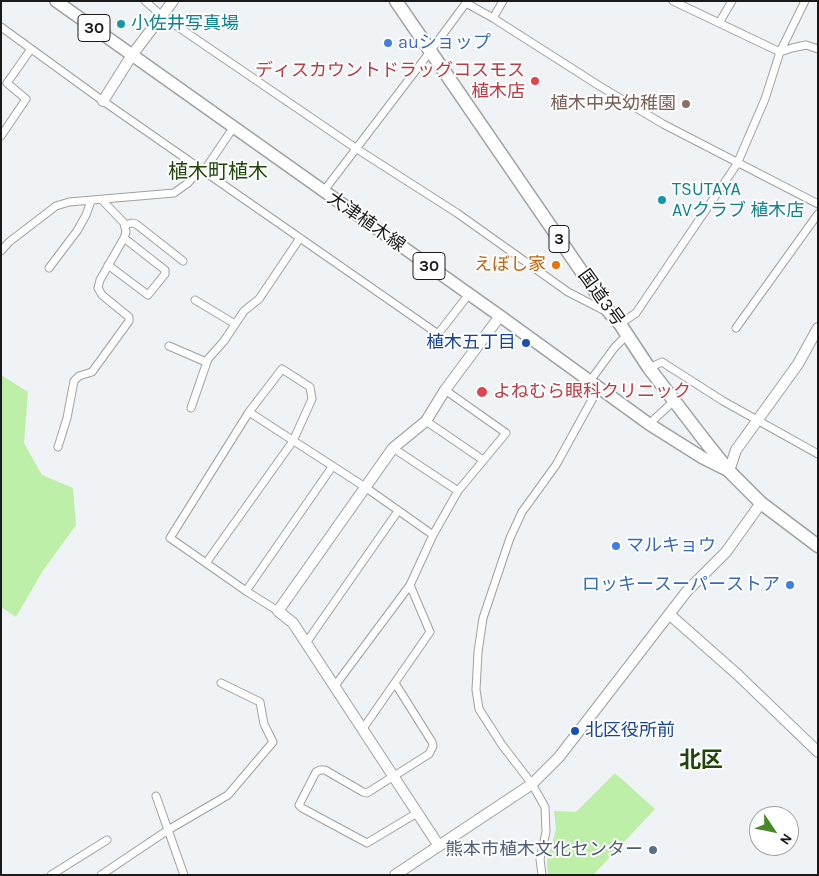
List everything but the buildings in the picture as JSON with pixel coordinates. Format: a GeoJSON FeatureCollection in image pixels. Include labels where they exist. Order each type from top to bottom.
{"type":"FeatureCollection","features":[{"type":"Feature","properties":{"kind":"highway","name":"国道3号"},"geometry":{"type":"LineString","coordinates":[[396,1],[649,368],[729,471],[761,503],[818,546]]}},
{"type":"Feature","properties":{"kind":"main road","name":"大津植木線"},"geometry":{"type":"LineString","coordinates":[[56,1],[649,424],[702,458],[729,471]]}},
{"type":"Feature","properties":{"kind":"street"},"geometry":{"type":"LineString","coordinates":[[145,1],[162,16],[457,213],[568,292],[610,314]]}},
{"type":"Feature","properties":{"kind":"street"},"geometry":{"type":"LineString","coordinates":[[103,101],[132,56],[172,1]]}},
{"type":"Feature","properties":{"kind":"street"},"geometry":{"type":"LineString","coordinates":[[493,18],[503,1]]}},
{"type":"Feature","properties":{"kind":"street"},"geometry":{"type":"LineString","coordinates":[[673,1],[681,3],[719,24],[780,52],[806,45],[818,49]]}},
{"type":"Feature","properties":{"kind":"street"},"geometry":{"type":"LineString","coordinates":[[719,24],[732,1]]}},
{"type":"Feature","properties":{"kind":"street"},"geometry":{"type":"LineString","coordinates":[[542,875],[540,859],[546,832],[545,807],[532,784],[502,745],[479,709],[476,690],[478,652],[483,618],[510,538],[522,512],[556,465],[595,384],[624,330],[737,164],[765,99],[780,52],[804,1]]}},
{"type":"Feature","properties":{"kind":"street"},"geometry":{"type":"LineString","coordinates":[[323,192],[466,3],[663,124],[737,164],[818,204]]}},
{"type":"Feature","properties":{"kind":"street"},"geometry":{"type":"LineString","coordinates":[[1,27],[103,101],[438,334],[469,294]]}},
{"type":"Feature","properties":{"kind":"street"},"geometry":{"type":"LineString","coordinates":[[1,136],[26,99],[7,83],[31,49]]}},
{"type":"Feature","properties":{"kind":"street"},"geometry":{"type":"LineString","coordinates":[[1,251],[9,242],[56,206],[69,202],[174,193],[202,170],[233,128]]}},
{"type":"Feature","properties":{"kind":"street"},"geometry":{"type":"LineString","coordinates":[[58,447],[67,418],[74,381],[79,376],[92,372],[129,321],[129,317],[99,291],[98,288],[100,280],[126,232],[125,225],[118,215],[102,200]]}},
{"type":"Feature","properties":{"kind":"street"},"geometry":{"type":"LineString","coordinates":[[49,268],[77,231],[86,215],[90,201]]}},
{"type":"Feature","properties":{"kind":"street"},"geometry":{"type":"LineString","coordinates":[[736,328],[818,214]]}},
{"type":"Feature","properties":{"kind":"street"},"geometry":{"type":"LineString","coordinates":[[125,225],[132,222],[136,224],[183,261]]}},
{"type":"Feature","properties":{"kind":"street"},"geometry":{"type":"LineString","coordinates":[[108,265],[148,296],[165,274],[165,270],[124,238]]}},
{"type":"Feature","properties":{"kind":"street"},"geometry":{"type":"LineString","coordinates":[[190,408],[206,362],[224,342],[244,311],[259,298],[300,238]]}},
{"type":"Feature","properties":{"kind":"street"},"geometry":{"type":"LineString","coordinates":[[195,300],[235,324]]}},
{"type":"Feature","properties":{"kind":"street"},"geometry":{"type":"LineString","coordinates":[[278,611],[393,448],[426,421],[445,390],[500,316]]}},
{"type":"Feature","properties":{"kind":"street"},"geometry":{"type":"LineString","coordinates":[[729,471],[736,450],[757,419],[814,345],[818,328]]}},
{"type":"Feature","properties":{"kind":"street"},"geometry":{"type":"LineString","coordinates":[[169,346],[206,362]]}},
{"type":"Feature","properties":{"kind":"street"},"geometry":{"type":"LineString","coordinates":[[649,368],[662,362],[723,401],[818,454]]}},
{"type":"Feature","properties":{"kind":"street"},"geometry":{"type":"LineString","coordinates":[[206,563],[293,441],[312,399],[310,387],[282,369],[249,412],[170,538],[246,591],[278,611],[294,623],[439,846]]}},
{"type":"Feature","properties":{"kind":"street"},"geometry":{"type":"LineString","coordinates":[[334,687],[410,585],[433,535],[458,491],[506,433],[445,390]]}},
{"type":"Feature","properties":{"kind":"street"},"geometry":{"type":"LineString","coordinates":[[649,424],[674,400]]}},
{"type":"Feature","properties":{"kind":"street"},"geometry":{"type":"LineString","coordinates":[[249,412],[365,487],[433,535]]}},
{"type":"Feature","properties":{"kind":"street"},"geometry":{"type":"LineString","coordinates":[[426,421],[483,460]]}},
{"type":"Feature","properties":{"kind":"street"},"geometry":{"type":"LineString","coordinates":[[393,448],[458,491]]}},
{"type":"Feature","properties":{"kind":"street"},"geometry":{"type":"LineString","coordinates":[[246,591],[332,467]]}},
{"type":"Feature","properties":{"kind":"street"},"geometry":{"type":"LineString","coordinates":[[395,875],[532,784],[559,757],[687,591],[726,552],[761,503]]}},
{"type":"Feature","properties":{"kind":"street"},"geometry":{"type":"LineString","coordinates":[[306,643],[398,511]]}},
{"type":"Feature","properties":{"kind":"street"},"geometry":{"type":"LineString","coordinates":[[362,730],[430,632],[410,585]]}},
{"type":"Feature","properties":{"kind":"street"},"geometry":{"type":"LineString","coordinates":[[669,614],[738,675],[818,752]]}},
{"type":"Feature","properties":{"kind":"street"},"geometry":{"type":"LineString","coordinates":[[100,875],[168,830],[228,795],[273,742],[264,724],[260,702],[221,683]]}},
{"type":"Feature","properties":{"kind":"street"},"geometry":{"type":"LineString","coordinates":[[395,683],[433,746],[429,754],[368,793],[325,770],[320,770],[316,772],[299,805],[367,843],[417,813]]}},
{"type":"Feature","properties":{"kind":"street"},"geometry":{"type":"LineString","coordinates":[[156,796],[184,874]]}},
{"type":"Feature","properties":{"kind":"street"},"geometry":{"type":"LineString","coordinates":[[51,875],[107,840]]}},
{"type":"Feature","properties":{"kind":"green space"},"geometry":{"type":"Polygon","coordinates":[[[1,375],[28,392],[24,443],[42,475],[73,488],[76,525],[42,572],[16,617],[1,607],[1,375]]]}},
{"type":"Feature","properties":{"kind":"green space"},"geometry":{"type":"Polygon","coordinates":[[[615,773],[655,809],[593,875],[548,875],[547,861],[556,829],[554,811],[576,812],[615,773]]]}},
{"type":"Feature","properties":{"kind":"place","name":"小佐井写真場"},"geometry":{"type":"Point","coordinates":[121,24]}},
{"type":"Feature","properties":{"kind":"place","name":"auショップ"},"geometry":{"type":"Point","coordinates":[388,43]}},
{"type":"Feature","properties":{"kind":"place","name":"ディスカウントドラッグコスモス 植木店"},"geometry":{"type":"Point","coordinates":[535,81]}},
{"type":"Feature","properties":{"kind":"place","name":"植木中央幼稚園"},"geometry":{"type":"Point","coordinates":[686,104]}},
{"type":"Feature","properties":{"kind":"place","name":"TSUTAYA AVクラブ 植木店"},"geometry":{"type":"Point","coordinates":[662,200]}},
{"type":"Feature","properties":{"kind":"place","name":"えぼし家"},"geometry":{"type":"Point","coordinates":[556,265]}},
{"type":"Feature","properties":{"kind":"place","name":"植木五丁目"},"geometry":{"type":"Point","coordinates":[526,343]}},
{"type":"Feature","properties":{"kind":"place","name":"よねむら眼科クリニック"},"geometry":{"type":"Point","coordinates":[482,392]}},
{"type":"Feature","properties":{"kind":"place","name":"マルキョウ"},"geometry":{"type":"Point","coordinates":[616,546]}},
{"type":"Feature","properties":{"kind":"place","name":"ロッキースーパーストア"},"geometry":{"type":"Point","coordinates":[790,585]}},
{"type":"Feature","properties":{"kind":"place","name":"北区役所前"},"geometry":{"type":"Point","coordinates":[575,731]}},
{"type":"Feature","properties":{"kind":"place","name":"熊本市植木文化センター"},"geometry":{"type":"Point","coordinates":[653,850]}},
{"type":"Feature","properties":{"kind":"district","name":"植木町植木"},"geometry":{"type":"Point","coordinates":[218,172]}},
{"type":"Feature","properties":{"kind":"district","name":"北区"},"geometry":{"type":"Point","coordinates":[701,761]}}]}
